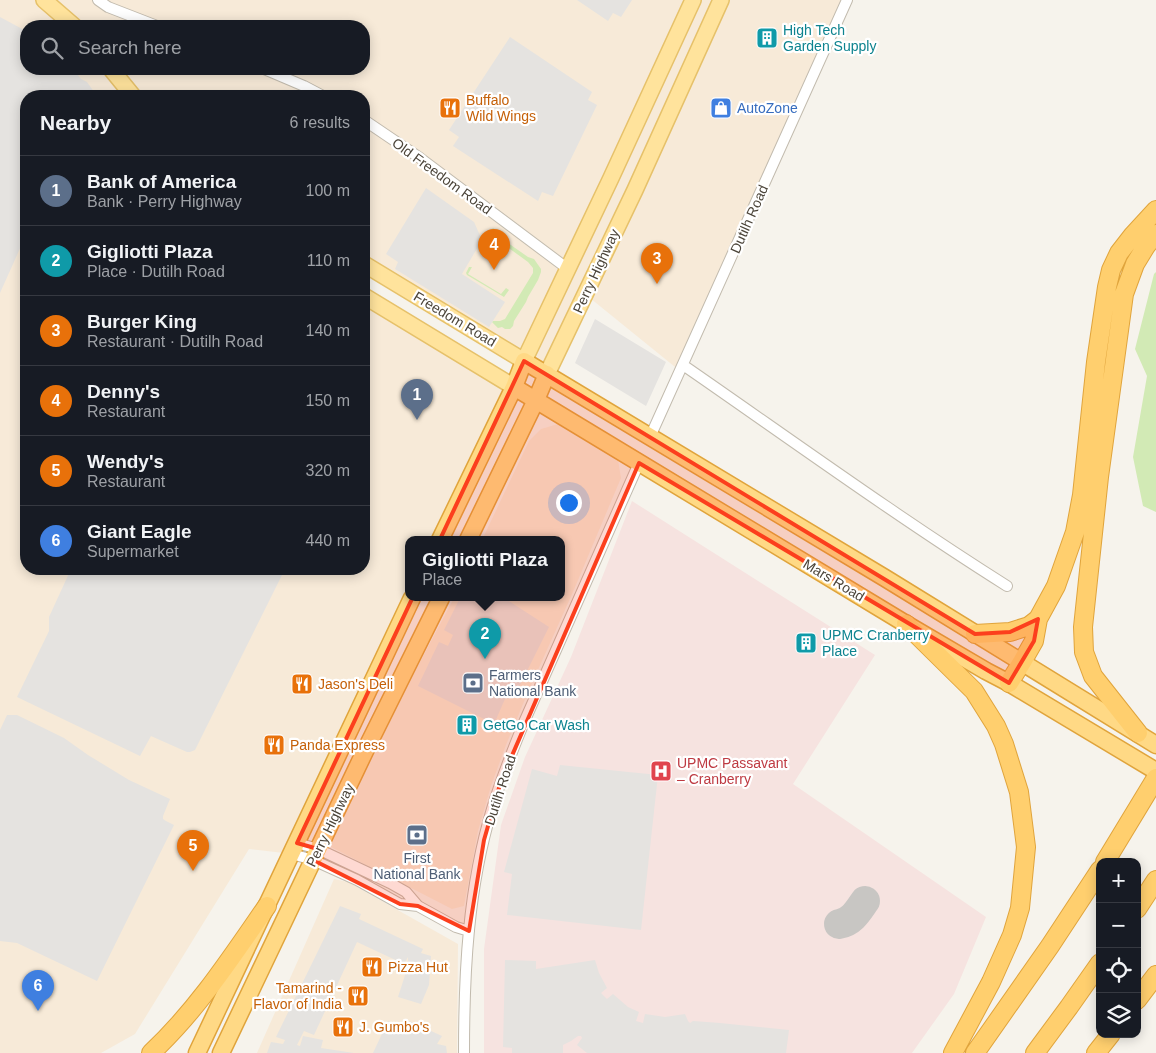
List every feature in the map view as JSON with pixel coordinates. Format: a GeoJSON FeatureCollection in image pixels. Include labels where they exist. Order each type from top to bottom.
{"type":"FeatureCollection","features":[{"type":"Feature","properties":{"kind":"highway"},"geometry":{"type":"LineString","coordinates":[[1009,682],[1034,641],[1038,619],[1056,586],[1075,532],[1082,494],[1098,352],[1111,270],[1119,253],[1156,210]]}},
{"type":"Feature","properties":{"kind":"highway"},"geometry":{"type":"LineString","coordinates":[[1138,733],[1093,676],[1084,652],[1083,627],[1099,477],[1124,294],[1135,264],[1156,234]]}},
{"type":"Feature","properties":{"kind":"highway","name":"Freedom Road"},"geometry":{"type":"LineString","coordinates":[[524,361],[547,374]]}},
{"type":"Feature","properties":{"kind":"highway","name":"Perry Highway"},"geometry":{"type":"LineString","coordinates":[[442,536],[514,387],[524,361]]}},
{"type":"Feature","properties":{"kind":"highway","name":"Perry Highway"},"geometry":{"type":"LineString","coordinates":[[470,536],[547,374]]}},
{"type":"Feature","properties":{"kind":"highway","name":"Mars Road"},"geometry":{"type":"LineString","coordinates":[[547,374],[1155,744]]}},
{"type":"Feature","properties":{"kind":"highway","name":"Mars Road"},"geometry":{"type":"LineString","coordinates":[[514,387],[906,624],[986,671],[1009,682],[1149,767]]}},
{"type":"Feature","properties":{"kind":"highway","name":"Perry Highway"},"geometry":{"type":"LineString","coordinates":[[197,1053],[411,601]]}},
{"type":"Feature","properties":{"kind":"highway","name":"Perry Highway"},"geometry":{"type":"LineString","coordinates":[[221,1053],[315,854],[440,601]]}},
{"type":"Feature","properties":{"kind":"highway"},"geometry":{"type":"LineString","coordinates":[[975,634],[1010,632],[1029,626],[1038,619]]}},
{"type":"Feature","properties":{"kind":"highway"},"geometry":{"type":"LineString","coordinates":[[906,624],[974,691],[996,726],[1004,744],[1019,792],[1026,847],[1020,908],[1012,935],[991,982],[953,1053]]}},
{"type":"Feature","properties":{"kind":"highway"},"geometry":{"type":"LineString","coordinates":[[1107,858],[1156,778]]}},
{"type":"Feature","properties":{"kind":"highway"},"geometry":{"type":"LineString","coordinates":[[975,1053],[1050,946],[1096,876]]}},
{"type":"Feature","properties":{"kind":"highway"},"geometry":{"type":"LineString","coordinates":[[1141,903],[1156,880]]}},
{"type":"Feature","properties":{"kind":"highway"},"geometry":{"type":"LineString","coordinates":[[150,1053],[175,1029],[205,994],[267,906]]}},
{"type":"Feature","properties":{"kind":"highway"},"geometry":{"type":"LineString","coordinates":[[1034,1053],[1070,1007],[1096,969]]}},
{"type":"Feature","properties":{"kind":"highway"},"geometry":{"type":"LineString","coordinates":[[1141,995],[1156,975]]}},
{"type":"Feature","properties":{"kind":"highway"},"geometry":{"type":"LineString","coordinates":[[1096,1053],[1108,1038]]}},
{"type":"Feature","properties":{"kind":"main road"},"geometry":{"type":"LineString","coordinates":[[44,0],[67,20]]}},
{"type":"Feature","properties":{"kind":"main road","name":"Perry Highway"},"geometry":{"type":"LineString","coordinates":[[524,361],[693,0]]}},
{"type":"Feature","properties":{"kind":"main road","name":"Perry Highway"},"geometry":{"type":"LineString","coordinates":[[547,374],[635,190],[721,0]]}},
{"type":"Feature","properties":{"kind":"main road"},"geometry":{"type":"LineString","coordinates":[[116,75],[128,90]]}},
{"type":"Feature","properties":{"kind":"main road","name":"Freedom Road"},"geometry":{"type":"LineString","coordinates":[[370,268],[524,361]]}},
{"type":"Feature","properties":{"kind":"main road","name":"Freedom Road"},"geometry":{"type":"LineString","coordinates":[[370,300],[514,387]]}},
{"type":"Feature","properties":{"kind":"street"},"geometry":{"type":"LineString","coordinates":[[98,0],[108,7],[142,20]]}},
{"type":"Feature","properties":{"kind":"street","name":"Dutilh Road"},"geometry":{"type":"LineString","coordinates":[[650,436],[847,0]]}},
{"type":"Feature","properties":{"kind":"street"},"geometry":{"type":"LineString","coordinates":[[278,75],[312,90]]}},
{"type":"Feature","properties":{"kind":"street"},"geometry":{"type":"LineString","coordinates":[[302,90],[304,86]]}},
{"type":"Feature","properties":{"kind":"street","name":"Old Freedom Road"},"geometry":{"type":"LineString","coordinates":[[370,124],[407,149],[568,269]]}},
{"type":"Feature","properties":{"kind":"street"},"geometry":{"type":"LineString","coordinates":[[683,365],[888,508],[1007,586]]}},
{"type":"Feature","properties":{"kind":"street","name":"Dutilh Road"},"geometry":{"type":"LineString","coordinates":[[464,1053],[465,984],[469,931],[484,840],[492,810],[512,750],[639,463]]}},
{"type":"Feature","properties":{"kind":"street"},"geometry":{"type":"LineString","coordinates":[[294,849],[315,854],[373,875],[406,892],[418,906],[456,927],[469,931]]}},
{"type":"Feature","properties":{"kind":"highlighted area"},"geometry":{"type":"Polygon","coordinates":[[[524,361],[975,634],[1010,632],[1038,619],[1034,641],[1009,683],[639,463],[501,781],[484,840],[469,931],[418,906],[400,904],[313,860],[318,849],[297,843],[524,361]]]}},
{"type":"Feature","properties":{"kind":"shaded area"},"geometry":{"type":"Polygon","coordinates":[[[0,0],[847,0],[680,371],[585,294],[547,374],[370,268],[370,90],[20,90],[20,575],[370,575],[370,300],[514,387],[442,536],[405,536],[405,601],[408,601],[292,854],[249,849],[135,1034],[101,1053],[0,1053],[0,0]]]}},
{"type":"Feature","properties":{"kind":"shaded area"},"geometry":{"type":"Polygon","coordinates":[[[577,0],[632,0],[621,17],[613,13],[608,21],[577,0]]]}},
{"type":"Feature","properties":{"kind":"shaded area"},"geometry":{"type":"Polygon","coordinates":[[[0,17],[20,28],[20,75],[78,75],[87,82],[93,90],[20,90],[20,248],[0,293],[0,17]]]}},
{"type":"Feature","properties":{"kind":"shaded area"},"geometry":{"type":"Polygon","coordinates":[[[510,37],[592,92],[588,100],[597,105],[553,196],[542,192],[538,201],[453,146],[459,137],[449,130],[510,37]]]}},
{"type":"Feature","properties":{"kind":"shaded area"},"geometry":{"type":"Polygon","coordinates":[[[426,188],[474,222],[482,240],[462,274],[505,302],[489,327],[395,269],[398,262],[386,254],[426,188]]]}},
{"type":"Feature","properties":{"kind":"shaded area"},"geometry":{"type":"Polygon","coordinates":[[[595,319],[666,362],[646,406],[575,363],[595,319]]]}},
{"type":"Feature","properties":{"kind":"shaded area"},"geometry":{"type":"Polygon","coordinates":[[[558,424],[618,460],[621,478],[506,745],[491,786],[478,831],[464,906],[452,909],[331,847],[333,832],[452,601],[565,601],[565,536],[484,536],[529,441],[541,429],[558,424]]]}},
{"type":"Feature","properties":{"kind":"shaded area","name":"UPMC Passavant – Cranberry"},"geometry":{"type":"Polygon","coordinates":[[[632,501],[875,655],[793,784],[986,917],[954,994],[912,1053],[484,1053],[484,949],[501,825],[525,757],[571,657],[632,501]]]}},
{"type":"Feature","properties":{"kind":"shaded area"},"geometry":{"type":"Polygon","coordinates":[[[68,575],[282,575],[195,750],[190,752],[151,736],[140,756],[17,697],[49,631],[49,617],[68,575]]]}},
{"type":"Feature","properties":{"kind":"shaded area"},"geometry":{"type":"Polygon","coordinates":[[[458,601],[509,601],[549,627],[514,697],[505,699],[494,724],[418,686],[439,642],[448,646],[453,635],[444,630],[458,601]]]}},
{"type":"Feature","properties":{"kind":"shaded area"},"geometry":{"type":"Polygon","coordinates":[[[7,715],[17,715],[64,738],[129,780],[170,799],[163,819],[174,825],[97,981],[17,943],[0,941],[0,730],[7,715]]]}},
{"type":"Feature","properties":{"kind":"shaded area"},"geometry":{"type":"Polygon","coordinates":[[[560,765],[658,775],[641,930],[507,915],[512,874],[504,872],[532,769],[557,776],[560,765]]]}},
{"type":"Feature","properties":{"kind":"shaded area"},"geometry":{"type":"Polygon","coordinates":[[[334,879],[348,882],[458,944],[457,1053],[257,1053],[334,879]]]}},
{"type":"Feature","properties":{"kind":"shaded area"},"geometry":{"type":"Polygon","coordinates":[[[340,906],[361,914],[359,919],[423,949],[421,953],[431,956],[429,985],[421,1004],[398,997],[408,966],[408,957],[404,964],[357,942],[314,1035],[304,1031],[297,1045],[300,1046],[303,1036],[323,1040],[321,1048],[354,1053],[267,1053],[271,1042],[283,1044],[285,1040],[276,1037],[340,906]]]}},
{"type":"Feature","properties":{"kind":"shaded area"},"geometry":{"type":"Polygon","coordinates":[[[505,960],[536,961],[536,969],[595,960],[607,988],[601,993],[607,999],[613,994],[628,1007],[639,1012],[636,1021],[643,1023],[645,1014],[665,1017],[685,1014],[690,1023],[693,1021],[789,1030],[786,1053],[587,1053],[577,1045],[582,1038],[578,1036],[563,1045],[563,1053],[512,1053],[512,1048],[503,1047],[505,960]]]}},
{"type":"Feature","properties":{"kind":"shaded area"},"geometry":{"type":"Polygon","coordinates":[[[388,1021],[405,1029],[409,1021],[442,1036],[437,1044],[446,1046],[447,1053],[373,1053],[388,1021]]]}},
{"type":"Feature","properties":{"kind":"green space"},"geometry":{"type":"Polygon","coordinates":[[[493,228],[508,243],[534,259],[541,269],[538,280],[510,329],[498,328],[492,322],[505,319],[533,273],[533,268],[528,262],[491,235],[490,232],[493,228]]]}},
{"type":"Feature","properties":{"kind":"green space"},"geometry":{"type":"Polygon","coordinates":[[[469,267],[472,267],[468,274],[501,294],[506,288],[509,290],[504,297],[467,275],[469,267]]]}},
{"type":"Feature","properties":{"kind":"green space"},"geometry":{"type":"Polygon","coordinates":[[[1156,272],[1156,512],[1143,506],[1133,457],[1147,376],[1135,349],[1156,272]]]}},
{"type":"Feature","properties":{"kind":"taxiway"},"geometry":{"type":"LineString","coordinates":[[839,924],[848,921],[865,901]]}},
{"type":"Feature","properties":{"kind":"place","name":"High Tech Garden Supply"},"geometry":{"type":"Point","coordinates":[767,38]}},
{"type":"Feature","properties":{"kind":"place","name":"Buffalo Wild Wings"},"geometry":{"type":"Point","coordinates":[450,108]}},
{"type":"Feature","properties":{"kind":"place","name":"AutoZone"},"geometry":{"type":"Point","coordinates":[721,108]}},
{"type":"Feature","properties":{"kind":"place","name":"Denny's"},"geometry":{"type":"Point","coordinates":[494,270]}},
{"type":"Feature","properties":{"kind":"place","name":"Burger King"},"geometry":{"type":"Point","coordinates":[657,284]}},
{"type":"Feature","properties":{"kind":"place","name":"Bank of America"},"geometry":{"type":"Point","coordinates":[417,420]}},
{"type":"Feature","properties":{"kind":"place","name":"UPMC Cranberry Place"},"geometry":{"type":"Point","coordinates":[806,643]}},
{"type":"Feature","properties":{"kind":"place","name":"Gigliotti Plaza"},"geometry":{"type":"Point","coordinates":[485,659]}},
{"type":"Feature","properties":{"kind":"place","name":"Farmers National Bank"},"geometry":{"type":"Point","coordinates":[473,683]}},
{"type":"Feature","properties":{"kind":"place","name":"Jason's Deli"},"geometry":{"type":"Point","coordinates":[302,684]}},
{"type":"Feature","properties":{"kind":"place","name":"GetGo Car Wash"},"geometry":{"type":"Point","coordinates":[467,725]}},
{"type":"Feature","properties":{"kind":"place","name":"Panda Express"},"geometry":{"type":"Point","coordinates":[274,745]}},
{"type":"Feature","properties":{"kind":"place","name":"UPMC Passavant – Cranberry"},"geometry":{"type":"Point","coordinates":[661,771]}},
{"type":"Feature","properties":{"kind":"place","name":"First National Bank"},"geometry":{"type":"Point","coordinates":[417,835]}},
{"type":"Feature","properties":{"kind":"place","name":"Wendy's"},"geometry":{"type":"Point","coordinates":[193,871]}},
{"type":"Feature","properties":{"kind":"place","name":"Pizza Hut"},"geometry":{"type":"Point","coordinates":[372,967]}},
{"type":"Feature","properties":{"kind":"place","name":"Tamarind - Flavor of India"},"geometry":{"type":"Point","coordinates":[358,996]}},
{"type":"Feature","properties":{"kind":"place","name":"Giant Eagle"},"geometry":{"type":"Point","coordinates":[38,1011]}},
{"type":"Feature","properties":{"kind":"place","name":"J. Gumbo's"},"geometry":{"type":"Point","coordinates":[343,1027]}}]}
